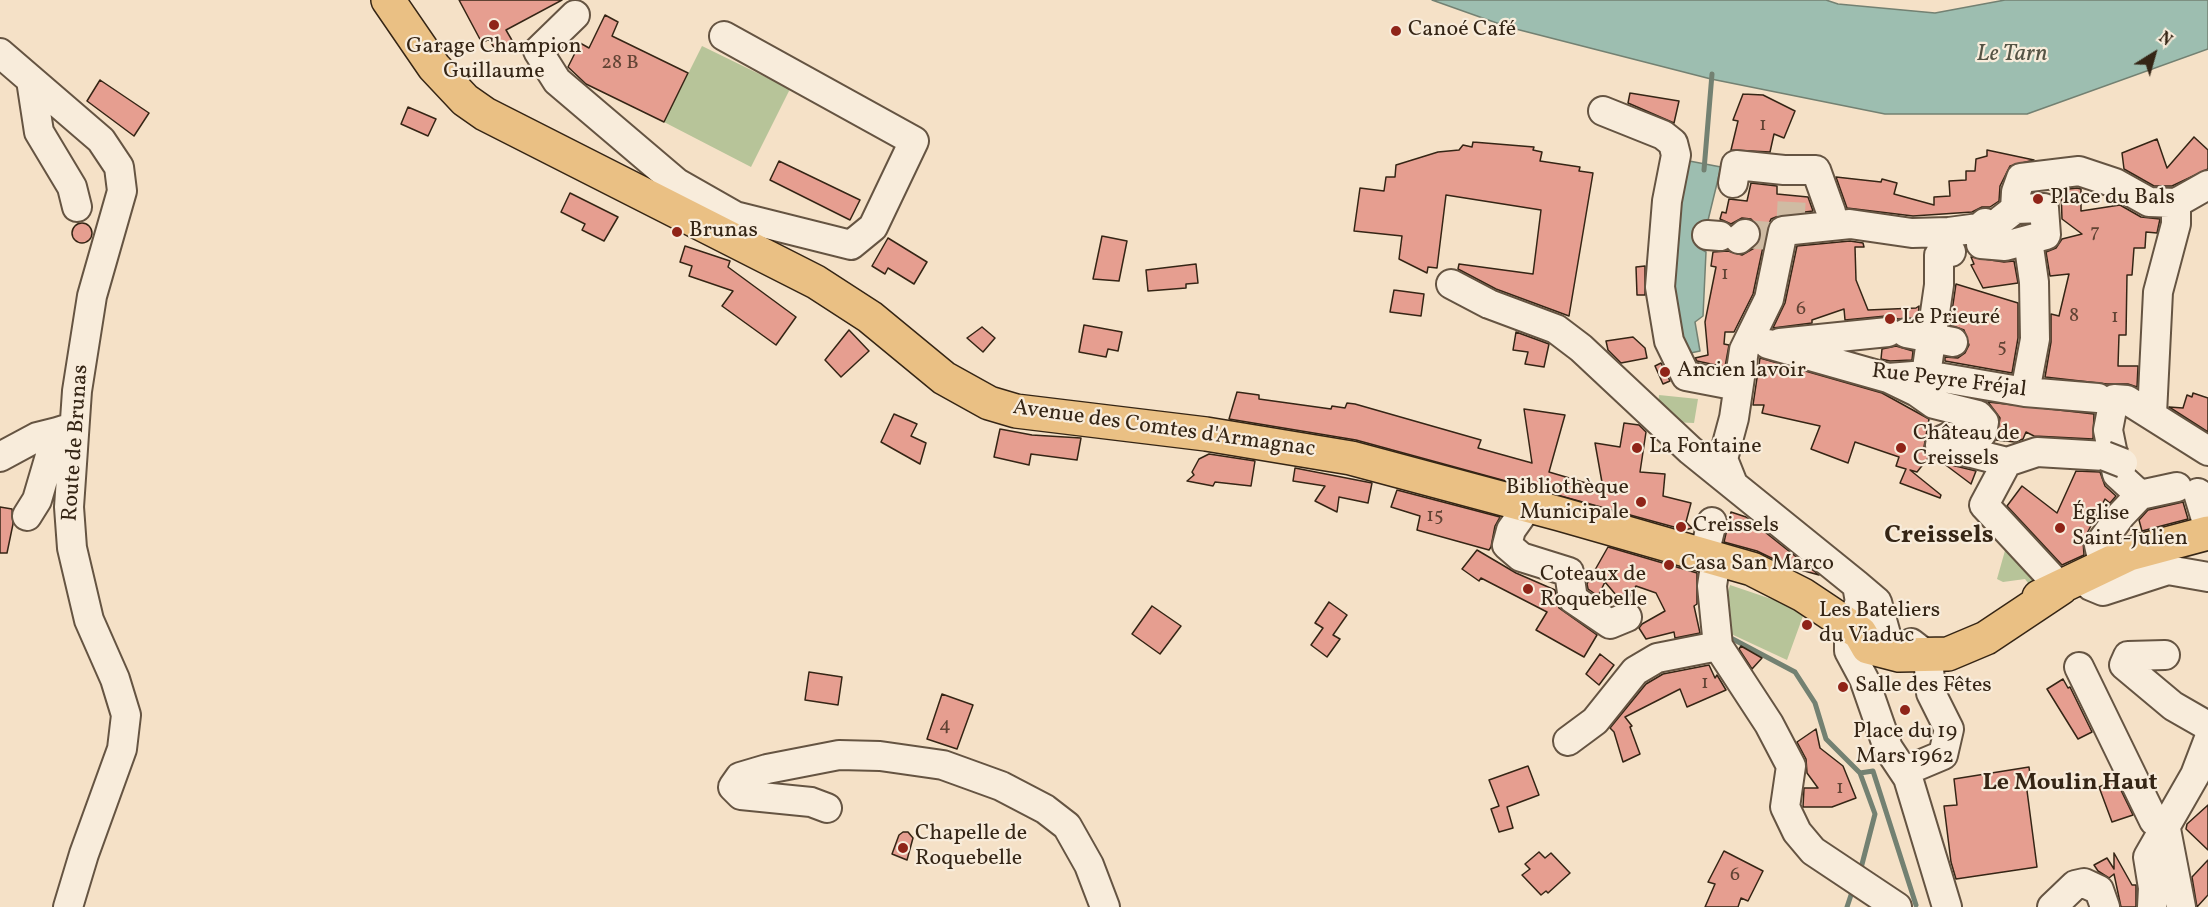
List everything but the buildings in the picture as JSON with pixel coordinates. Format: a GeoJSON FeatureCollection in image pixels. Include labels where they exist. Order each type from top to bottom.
{"type":"FeatureCollection","features":[{"type":"Feature","properties":{"kind":"main road","name":"Avenue des Comtes d'Armagnac"},"geometry":{"type":"LineString","coordinates":[[388,0],[434,67],[465,100],[520,133],[671,194],[846,299],[944,378],[989,403],[1026,413],[1206,434],[1351,458],[1710,557],[1776,579],[1887,639]]}},
{"type":"Feature","properties":{"kind":"main road"},"geometry":{"type":"LineString","coordinates":[[1887,639],[1944,640],[2158,544],[2208,533]]}},
{"type":"Feature","properties":{"kind":"street"},"geometry":{"type":"LineString","coordinates":[[575,15],[538,51],[556,81],[671,194],[735,216],[851,245],[873,227],[914,141],[724,36]]}},
{"type":"Feature","properties":{"kind":"street","name":"Route de Brunas"},"geometry":{"type":"LineString","coordinates":[[3,61],[31,81],[100,140],[119,167],[122,191],[92,296],[65,430],[72,548],[89,620],[115,679],[126,715],[122,749],[84,854],[68,907]]}},
{"type":"Feature","properties":{"kind":"street"},"geometry":{"type":"LineString","coordinates":[[31,81],[39,132],[72,187],[77,207]]}},
{"type":"Feature","properties":{"kind":"street"},"geometry":{"type":"LineString","coordinates":[[1603,111],[1663,135],[1673,143],[1676,155],[1667,201],[1660,287],[1669,341],[1686,376],[1738,386]]}},
{"type":"Feature","properties":{"kind":"street"},"geometry":{"type":"LineString","coordinates":[[1733,183],[1736,165],[1788,182],[1816,170],[1833,220]]}},
{"type":"Feature","properties":{"kind":"street"},"geometry":{"type":"LineString","coordinates":[[1996,224],[2016,192],[2021,178],[2079,171],[2115,183],[2149,202],[2176,203],[2208,185]]}},
{"type":"Feature","properties":{"kind":"street"},"geometry":{"type":"LineString","coordinates":[[2152,414],[2158,292],[2176,224],[2176,203]]}},
{"type":"Feature","properties":{"kind":"street"},"geometry":{"type":"LineString","coordinates":[[1733,484],[1723,459],[1734,418],[1738,386],[1756,347],[1783,231],[1833,220],[1912,233],[1946,246],[1979,228],[2044,208],[2046,235],[2005,246],[1996,224]]}},
{"type":"Feature","properties":{"kind":"street"},"geometry":{"type":"LineString","coordinates":[[2025,392],[2035,339],[2034,282],[2028,240]]}},
{"type":"Feature","properties":{"kind":"street"},"geometry":{"type":"LineString","coordinates":[[1926,375],[1919,336],[1939,285],[1946,246]]}},
{"type":"Feature","properties":{"kind":"street"},"geometry":{"type":"LineString","coordinates":[[1451,284],[1489,304],[1556,329],[1581,348],[1690,450],[1877,602],[1887,639]]}},
{"type":"Feature","properties":{"kind":"street"},"geometry":{"type":"LineString","coordinates":[[1756,347],[1919,336]]}},
{"type":"Feature","properties":{"kind":"street","name":"Rue Peyre Fréjal"},"geometry":{"type":"LineString","coordinates":[[1756,347],[1888,378],[1926,375],[2025,392],[2127,400],[2208,451]]}},
{"type":"Feature","properties":{"kind":"street"},"geometry":{"type":"LineString","coordinates":[[1888,378],[1917,392],[1934,404],[1978,415],[1984,422],[1982,433],[1976,440],[1949,437],[1942,440],[1940,445],[1999,460],[2037,452],[2114,460],[2194,494],[2208,526]]}},
{"type":"Feature","properties":{"kind":"street"},"geometry":{"type":"LineString","coordinates":[[2104,398],[2117,474],[2140,495],[2194,494]]}},
{"type":"Feature","properties":{"kind":"street"},"geometry":{"type":"LineString","coordinates":[[0,457],[37,437],[65,430]]}},
{"type":"Feature","properties":{"kind":"street"},"geometry":{"type":"LineString","coordinates":[[27,516],[37,500],[65,430]]}},
{"type":"Feature","properties":{"kind":"street"},"geometry":{"type":"LineString","coordinates":[[1999,460],[1984,505],[1995,517],[2083,577],[2091,586],[2103,591],[2168,570],[2208,577]]}},
{"type":"Feature","properties":{"kind":"street"},"geometry":{"type":"LineString","coordinates":[[2083,577],[2102,558],[2099,545],[2140,495]]}},
{"type":"Feature","properties":{"kind":"street"},"geometry":{"type":"LineString","coordinates":[[1528,506],[1511,530],[1507,545],[1521,557],[1569,572],[1573,599],[1610,624],[1627,617]]}},
{"type":"Feature","properties":{"kind":"street"},"geometry":{"type":"LineString","coordinates":[[1712,522],[1710,557],[1718,646],[1769,724],[1791,766],[1785,807],[1797,832],[1813,851],[1897,907]]}},
{"type":"Feature","properties":{"kind":"street"},"geometry":{"type":"LineString","coordinates":[[1857,585],[1860,602],[1931,693],[1949,729],[1943,755],[1905,771]]}},
{"type":"Feature","properties":{"kind":"street"},"geometry":{"type":"LineString","coordinates":[[1887,639],[1849,651],[1864,679],[1888,748],[1905,771],[1947,907]]}},
{"type":"Feature","properties":{"kind":"street"},"geometry":{"type":"LineString","coordinates":[[1568,741],[1595,721],[1635,671],[1657,658],[1718,646]]}},
{"type":"Feature","properties":{"kind":"street"},"geometry":{"type":"LineString","coordinates":[[2165,655],[2128,656],[2124,665],[2172,706],[2208,726]]}},
{"type":"Feature","properties":{"kind":"street"},"geometry":{"type":"LineString","coordinates":[[2079,667],[2154,821],[2166,827]]}},
{"type":"Feature","properties":{"kind":"street"},"geometry":{"type":"LineString","coordinates":[[2152,907],[2153,888],[2148,857],[2198,781],[2208,741]]}},
{"type":"Feature","properties":{"kind":"street"},"geometry":{"type":"LineString","coordinates":[[827,808],[811,802],[741,795],[733,787],[740,777],[767,769],[839,755],[880,756],[943,765],[1001,786],[1045,809],[1067,826],[1089,865],[1105,907]]}},
{"type":"Feature","properties":{"kind":"street"},"geometry":{"type":"LineString","coordinates":[[2166,827],[2181,907]]}},
{"type":"Feature","properties":{"kind":"street"},"geometry":{"type":"LineString","coordinates":[[2052,907],[2075,885],[2084,883],[2099,890],[2105,907]]}},
{"type":"Feature","properties":{"kind":"shaded area"},"geometry":{"type":"Polygon","coordinates":[[[702,46],[790,89],[751,167],[664,122],[702,46]]]}},
{"type":"Feature","properties":{"kind":"shaded area"},"geometry":{"type":"Polygon","coordinates":[[[1659,395],[1698,399],[1694,423],[1672,422],[1658,408],[1659,395]]]}},
{"type":"Feature","properties":{"kind":"shaded area"},"geometry":{"type":"Polygon","coordinates":[[[2006,547],[2038,580],[2028,583],[2025,579],[2003,582],[1997,579],[2006,547]]]}},
{"type":"Feature","properties":{"kind":"shaded area"},"geometry":{"type":"Polygon","coordinates":[[[1730,585],[1783,603],[1803,616],[1787,660],[1729,633],[1727,595],[1730,585]]]}},
{"type":"Feature","properties":{"kind":"water","name":"Le Tarn"},"geometry":{"type":"Polygon","coordinates":[[[1432,0],[1826,0],[1838,4],[1935,13],[2005,0],[2208,0],[2208,49],[2027,114],[1885,114],[1711,79],[1508,27],[1432,0]]]}},
{"type":"Feature","properties":{"kind":"water"},"geometry":{"type":"Polygon","coordinates":[[[1684,160],[1721,167],[1701,249],[1706,252],[1703,316],[1695,322],[1700,351],[1681,355],[1665,296],[1684,160]]]}},
{"type":"Feature","properties":{"kind":"waterway"},"geometry":{"type":"LineString","coordinates":[[1704,170],[1712,74]]}},
{"type":"Feature","properties":{"kind":"waterway"},"geometry":{"type":"LineString","coordinates":[[1727,636],[1795,672],[1815,703],[1826,739],[1860,773],[1875,814],[1860,872]]}},
{"type":"Feature","properties":{"kind":"waterway"},"geometry":{"type":"LineString","coordinates":[[1860,773],[1873,771],[1916,905]]}},
{"type":"Feature","properties":{"kind":"waterway"},"geometry":{"type":"LineString","coordinates":[[1847,907],[1853,889]]}},
{"type":"Feature","properties":{"kind":"tunnel"},"geometry":{"type":"LineString","coordinates":[[1790,230],[1792,195]]}},
{"type":"Feature","properties":{"kind":"tunnel"},"geometry":{"type":"LineString","coordinates":[[1745,234],[1782,237]]}},
{"type":"Feature","properties":{"kind":"place","name":"Garage Champion Guillaume"},"geometry":{"type":"Point","coordinates":[494,25]}},
{"type":"Feature","properties":{"kind":"place","name":"Canoé Café"},"geometry":{"type":"Point","coordinates":[1396,31]}},
{"type":"Feature","properties":{"kind":"place","name":"Place du Bals"},"geometry":{"type":"Point","coordinates":[2038,199]}},
{"type":"Feature","properties":{"kind":"place","name":"Brunas"},"geometry":{"type":"Point","coordinates":[677,232]}},
{"type":"Feature","properties":{"kind":"place","name":"Le Prieuré"},"geometry":{"type":"Point","coordinates":[1890,319]}},
{"type":"Feature","properties":{"kind":"place","name":"Ancien lavoir"},"geometry":{"type":"Point","coordinates":[1665,372]}},
{"type":"Feature","properties":{"kind":"place","name":"La Fontaine"},"geometry":{"type":"Point","coordinates":[1637,448]}},
{"type":"Feature","properties":{"kind":"place","name":"Château de Creissels"},"geometry":{"type":"Point","coordinates":[1901,448]}},
{"type":"Feature","properties":{"kind":"place","name":"Bibliothèque Municipale"},"geometry":{"type":"Point","coordinates":[1641,502]}},
{"type":"Feature","properties":{"kind":"place","name":"Creissels"},"geometry":{"type":"Point","coordinates":[1681,527]}},
{"type":"Feature","properties":{"kind":"place","name":"Église Saint-Julien"},"geometry":{"type":"Point","coordinates":[2060,528]}},
{"type":"Feature","properties":{"kind":"place","name":"Casa San Marco"},"geometry":{"type":"Point","coordinates":[1669,565]}},
{"type":"Feature","properties":{"kind":"place","name":"Coteaux de Roquebelle"},"geometry":{"type":"Point","coordinates":[1528,589]}},
{"type":"Feature","properties":{"kind":"place","name":"Les Bateliers du Viaduc"},"geometry":{"type":"Point","coordinates":[1807,625]}},
{"type":"Feature","properties":{"kind":"place","name":"Salle des Fêtes"},"geometry":{"type":"Point","coordinates":[1843,687]}},
{"type":"Feature","properties":{"kind":"place","name":"Place du 19 Mars 1962"},"geometry":{"type":"Point","coordinates":[1905,710]}},
{"type":"Feature","properties":{"kind":"place","name":"Chapelle de Roquebelle"},"geometry":{"type":"Point","coordinates":[903,848]}},
{"type":"Feature","properties":{"kind":"district","name":"Creissels"},"geometry":{"type":"Point","coordinates":[1939,537]}},
{"type":"Feature","properties":{"kind":"district","name":"Le Moulin Haut"},"geometry":{"type":"Point","coordinates":[2070,785]}}]}
